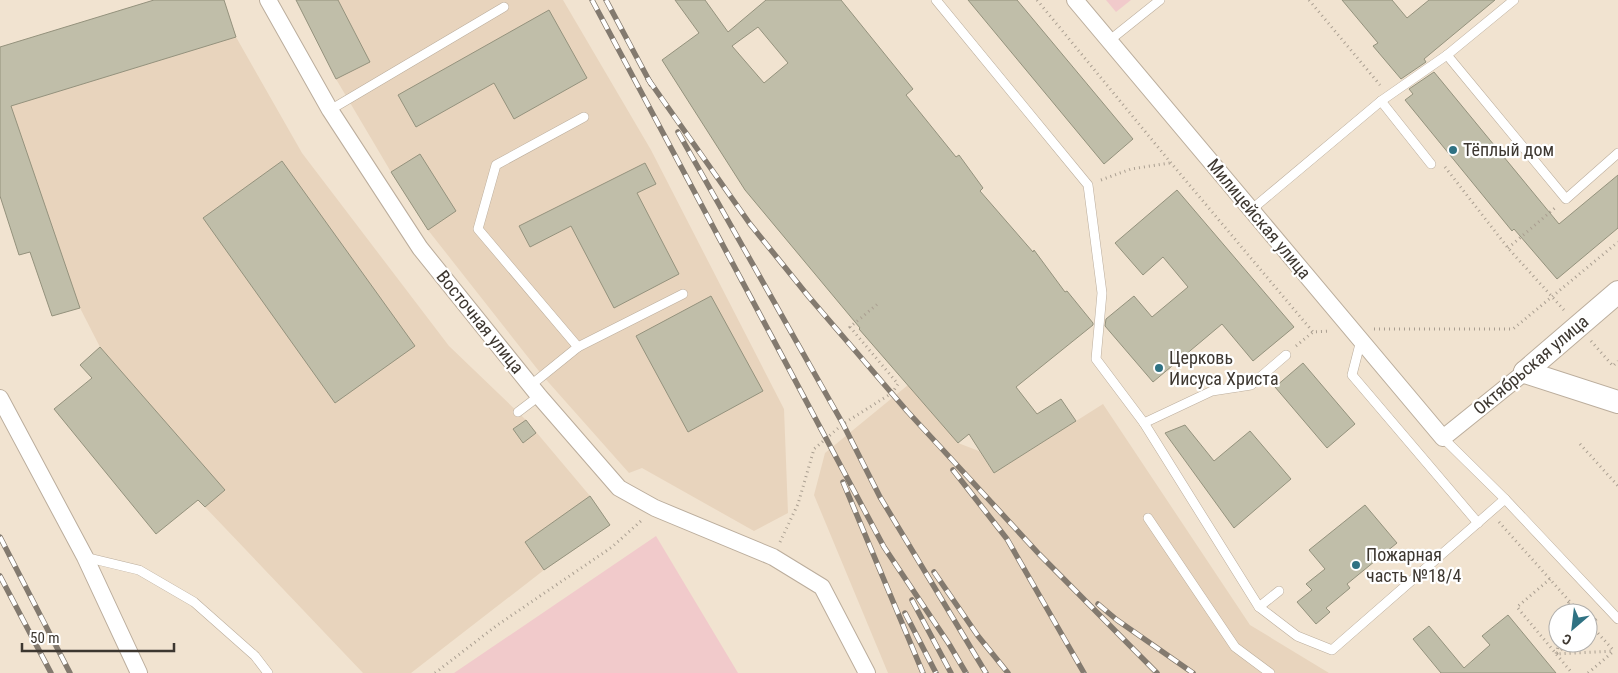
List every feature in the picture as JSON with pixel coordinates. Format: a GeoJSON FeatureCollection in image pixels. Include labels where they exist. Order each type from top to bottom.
{"type":"FeatureCollection","features":[{"type":"Feature","properties":{"kind":"street","name":"Восточная улица"},"geometry":{"type":"LineString","coordinates":[[268,0],[330,110],[420,248],[535,391],[619,488],[655,508],[774,557],[822,587],[867,673]]}},
{"type":"Feature","properties":{"kind":"street","name":"Милицейская улица"},"geometry":{"type":"LineString","coordinates":[[1075,0],[1443,438]]}},
{"type":"Feature","properties":{"kind":"street","name":"Октябрьская улица"},"geometry":{"type":"LineString","coordinates":[[1443,438],[1525,372],[1618,292]]}},
{"type":"Feature","properties":{"kind":"street"},"geometry":{"type":"LineString","coordinates":[[1525,372],[1618,402]]}},
{"type":"Feature","properties":{"kind":"street"},"geometry":{"type":"LineString","coordinates":[[0,398],[85,557],[139,673]]}},
{"type":"Feature","properties":{"kind":"lane"},"geometry":{"type":"LineString","coordinates":[[936,0],[1088,185],[1102,293],[1096,358],[1144,422],[1259,607],[1297,636],[1332,650],[1505,499]]}},
{"type":"Feature","properties":{"kind":"lane"},"geometry":{"type":"LineString","coordinates":[[1110,40],[1160,0]]}},
{"type":"Feature","properties":{"kind":"lane"},"geometry":{"type":"LineString","coordinates":[[1251,210],[1385,98],[1448,55],[1514,0]]}},
{"type":"Feature","properties":{"kind":"lane"},"geometry":{"type":"LineString","coordinates":[[330,110],[504,7]]}},
{"type":"Feature","properties":{"kind":"lane"},"geometry":{"type":"LineString","coordinates":[[1448,55],[1566,199],[1618,153]]}},
{"type":"Feature","properties":{"kind":"lane"},"geometry":{"type":"LineString","coordinates":[[1385,98],[1431,164]]}},
{"type":"Feature","properties":{"kind":"lane"},"geometry":{"type":"LineString","coordinates":[[578,347],[478,229],[496,164],[584,117]]}},
{"type":"Feature","properties":{"kind":"lane"},"geometry":{"type":"LineString","coordinates":[[518,412],[535,391],[578,347],[683,294]]}},
{"type":"Feature","properties":{"kind":"lane"},"geometry":{"type":"LineString","coordinates":[[1356,335],[1352,375],[1478,523]]}},
{"type":"Feature","properties":{"kind":"lane"},"geometry":{"type":"LineString","coordinates":[[1144,422],[1212,391],[1251,385],[1286,355]]}},
{"type":"Feature","properties":{"kind":"lane"},"geometry":{"type":"LineString","coordinates":[[1443,438],[1505,499],[1618,619]]}},
{"type":"Feature","properties":{"kind":"lane"},"geometry":{"type":"LineString","coordinates":[[1148,518],[1235,647],[1270,673]]}},
{"type":"Feature","properties":{"kind":"lane"},"geometry":{"type":"LineString","coordinates":[[85,557],[139,570],[194,602],[255,656],[268,673]]}},
{"type":"Feature","properties":{"kind":"lane"},"geometry":{"type":"LineString","coordinates":[[1259,607],[1279,591]]}},
{"type":"Feature","properties":{"kind":"path"},"geometry":{"type":"LineString","coordinates":[[1037,0],[1170,163],[1313,332]]}},
{"type":"Feature","properties":{"kind":"path"},"geometry":{"type":"LineString","coordinates":[[1309,0],[1385,98]]}},
{"type":"Feature","properties":{"kind":"path"},"geometry":{"type":"LineString","coordinates":[[1088,185],[1131,169],[1170,163]]}},
{"type":"Feature","properties":{"kind":"path"},"geometry":{"type":"LineString","coordinates":[[1444,166],[1508,248],[1553,296],[1613,366],[1618,361]]}},
{"type":"Feature","properties":{"kind":"path"},"geometry":{"type":"LineString","coordinates":[[1508,248],[1566,199]]}},
{"type":"Feature","properties":{"kind":"path"},"geometry":{"type":"LineString","coordinates":[[1286,355],[1313,332],[1356,335],[1513,329],[1618,242]]}},
{"type":"Feature","properties":{"kind":"path"},"geometry":{"type":"LineString","coordinates":[[774,557],[798,504],[814,449],[843,424],[892,393],[898,384],[850,327],[880,302]]}},
{"type":"Feature","properties":{"kind":"path"},"geometry":{"type":"LineString","coordinates":[[1580,444],[1618,486]]}},
{"type":"Feature","properties":{"kind":"path"},"geometry":{"type":"LineString","coordinates":[[435,673],[496,626],[612,547],[655,508]]}},
{"type":"Feature","properties":{"kind":"path"},"geometry":{"type":"LineString","coordinates":[[1491,512],[1572,603]]}},
{"type":"Feature","properties":{"kind":"path"},"geometry":{"type":"LineString","coordinates":[[1550,579],[1517,607],[1572,673]]}},
{"type":"Feature","properties":{"kind":"path"},"geometry":{"type":"LineString","coordinates":[[1598,633],[1614,651]]}},
{"type":"Feature","properties":{"kind":"path"},"geometry":{"type":"LineString","coordinates":[[1556,654],[1614,651]]}},
{"type":"Feature","properties":{"kind":"path"},"geometry":{"type":"LineString","coordinates":[[1588,673],[1614,651]]}},
{"type":"Feature","properties":{"kind":"shaded area"},"geometry":{"type":"Polygon","coordinates":[[[154,0],[224,0],[236,37],[302,153],[449,346],[526,420],[590,496],[610,525],[544,570],[411,673],[363,673],[205,507],[224,490],[100,347],[80,308],[52,316],[30,252],[19,255],[0,196],[0,47],[154,0]]]}},
{"type":"Feature","properties":{"kind":"shaded area"},"geometry":{"type":"Polygon","coordinates":[[[296,0],[563,0],[651,150],[784,409],[788,513],[754,531],[642,468],[629,473],[542,375],[428,230],[336,79],[296,0]]]}},
{"type":"Feature","properties":{"kind":"shaded area"},"geometry":{"type":"Polygon","coordinates":[[[1106,0],[1131,0],[1116,12],[1106,0]]]}},
{"type":"Feature","properties":{"kind":"shaded area"},"geometry":{"type":"Polygon","coordinates":[[[908,385],[958,443],[979,451],[994,473],[1103,404],[1250,625],[1329,673],[888,673],[814,495],[825,453],[908,385]]]}},
{"type":"Feature","properties":{"kind":"shaded area"},"geometry":{"type":"Polygon","coordinates":[[[656,536],[738,673],[454,673],[656,536]]]}},
{"type":"Feature","properties":{"kind":"building"},"geometry":{"type":"Polygon","coordinates":[[[154,0],[224,0],[236,37],[11,106],[80,308],[52,316],[30,252],[19,255],[0,196],[0,47],[154,0]]]}},
{"type":"Feature","properties":{"kind":"building"},"geometry":{"type":"Polygon","coordinates":[[[296,0],[338,0],[370,62],[336,79],[296,0]]]}},
{"type":"Feature","properties":{"kind":"building"},"geometry":{"type":"Polygon","coordinates":[[[675,0],[705,0],[728,32],[766,0],[841,0],[913,89],[906,95],[956,157],[959,155],[983,188],[980,191],[1033,252],[1034,250],[1065,292],[1067,291],[1093,323],[1093,325],[1016,387],[1037,414],[1061,399],[1076,421],[994,473],[969,434],[958,443],[859,329],[745,190],[662,60],[699,33],[675,0]],[[758,27],[732,46],[764,83],[788,63],[758,27]]]}},
{"type":"Feature","properties":{"kind":"building"},"geometry":{"type":"Polygon","coordinates":[[[968,0],[1017,0],[1133,139],[1104,164],[968,0]]]}},
{"type":"Feature","properties":{"kind":"building"},"geometry":{"type":"Polygon","coordinates":[[[1342,0],[1392,0],[1407,18],[1429,0],[1495,0],[1424,59],[1426,62],[1401,79],[1373,46],[1378,43],[1342,0]]]}},
{"type":"Feature","properties":{"kind":"building"},"geometry":{"type":"Polygon","coordinates":[[[549,10],[587,78],[514,119],[494,83],[416,127],[398,95],[549,10]]]}},
{"type":"Feature","properties":{"kind":"building"},"geometry":{"type":"Polygon","coordinates":[[[1434,72],[1559,224],[1618,175],[1618,228],[1557,279],[1514,229],[1512,231],[1405,100],[1413,94],[1409,89],[1434,72]]]}},
{"type":"Feature","properties":{"kind":"building"},"geometry":{"type":"Polygon","coordinates":[[[420,154],[456,211],[428,230],[391,172],[420,154]]]}},
{"type":"Feature","properties":{"kind":"building"},"geometry":{"type":"Polygon","coordinates":[[[282,161],[415,346],[335,403],[203,218],[282,161]]]}},
{"type":"Feature","properties":{"kind":"building"},"geometry":{"type":"Polygon","coordinates":[[[645,163],[656,184],[637,193],[679,274],[614,308],[571,226],[530,247],[519,226],[645,163]]]}},
{"type":"Feature","properties":{"kind":"building"},"geometry":{"type":"Polygon","coordinates":[[[1177,190],[1294,327],[1253,361],[1222,324],[1153,382],[1105,326],[1106,319],[1134,296],[1152,317],[1188,287],[1163,257],[1143,275],[1115,243],[1177,190]]]}},
{"type":"Feature","properties":{"kind":"building"},"geometry":{"type":"Polygon","coordinates":[[[711,296],[763,391],[688,432],[636,336],[711,296]]]}},
{"type":"Feature","properties":{"kind":"building"},"geometry":{"type":"Polygon","coordinates":[[[100,347],[225,490],[205,507],[198,500],[156,534],[54,409],[92,378],[80,365],[100,347]]]}},
{"type":"Feature","properties":{"kind":"building"},"geometry":{"type":"Polygon","coordinates":[[[1303,363],[1355,424],[1327,448],[1275,387],[1303,363]]]}},
{"type":"Feature","properties":{"kind":"building"},"geometry":{"type":"Polygon","coordinates":[[[526,420],[536,433],[523,443],[513,429],[526,420]]]}},
{"type":"Feature","properties":{"kind":"building"},"geometry":{"type":"Polygon","coordinates":[[[1185,425],[1214,461],[1250,431],[1291,479],[1234,528],[1165,433],[1185,425]]]}},
{"type":"Feature","properties":{"kind":"building"},"geometry":{"type":"Polygon","coordinates":[[[590,496],[610,525],[544,570],[525,542],[590,496]]]}},
{"type":"Feature","properties":{"kind":"building"},"geometry":{"type":"Polygon","coordinates":[[[1365,505],[1397,543],[1347,584],[1350,588],[1326,608],[1330,612],[1316,624],[1297,602],[1312,590],[1306,584],[1325,569],[1309,550],[1365,505]]]}},
{"type":"Feature","properties":{"kind":"building"},"geometry":{"type":"Polygon","coordinates":[[[1508,615],[1556,673],[1441,673],[1413,639],[1429,626],[1464,668],[1490,645],[1482,636],[1508,615]]]}},
{"type":"Feature","properties":{"kind":"railway"},"geometry":{"type":"LineString","coordinates":[[592,0],[884,547],[949,644],[966,673]]}},
{"type":"Feature","properties":{"kind":"railway"},"geometry":{"type":"LineString","coordinates":[[606,0],[651,84]]}},
{"type":"Feature","properties":{"kind":"railway"},"geometry":{"type":"LineString","coordinates":[[648,79],[750,224],[809,297],[907,411],[1039,554],[1157,673]]}},
{"type":"Feature","properties":{"kind":"railway"},"geometry":{"type":"LineString","coordinates":[[678,132],[843,424],[880,497],[986,673]]}},
{"type":"Feature","properties":{"kind":"railway"},"geometry":{"type":"LineString","coordinates":[[953,470],[1007,539],[1084,673]]}},
{"type":"Feature","properties":{"kind":"railway"},"geometry":{"type":"LineString","coordinates":[[843,482],[923,673]]}},
{"type":"Feature","properties":{"kind":"railway"},"geometry":{"type":"LineString","coordinates":[[0,537],[70,673]]}},
{"type":"Feature","properties":{"kind":"railway"},"geometry":{"type":"LineString","coordinates":[[934,572],[978,636],[1008,673]]}},
{"type":"Feature","properties":{"kind":"railway"},"geometry":{"type":"LineString","coordinates":[[0,576],[51,673]]}},
{"type":"Feature","properties":{"kind":"railway"},"geometry":{"type":"LineString","coordinates":[[912,600],[951,673]]}},
{"type":"Feature","properties":{"kind":"railway"},"geometry":{"type":"LineString","coordinates":[[1098,604],[1117,620],[1193,673]]}},
{"type":"Feature","properties":{"kind":"railway"},"geometry":{"type":"LineString","coordinates":[[905,613],[936,673]]}},
{"type":"Feature","properties":{"kind":"place","name":"Тёплый дом"},"geometry":{"type":"Point","coordinates":[1453,150]}},
{"type":"Feature","properties":{"kind":"place","name":"Церковь Иисуса Христа"},"geometry":{"type":"Point","coordinates":[1159,368]}},
{"type":"Feature","properties":{"kind":"place","name":"Пожарная часть №18/4"},"geometry":{"type":"Point","coordinates":[1356,565]}}]}
